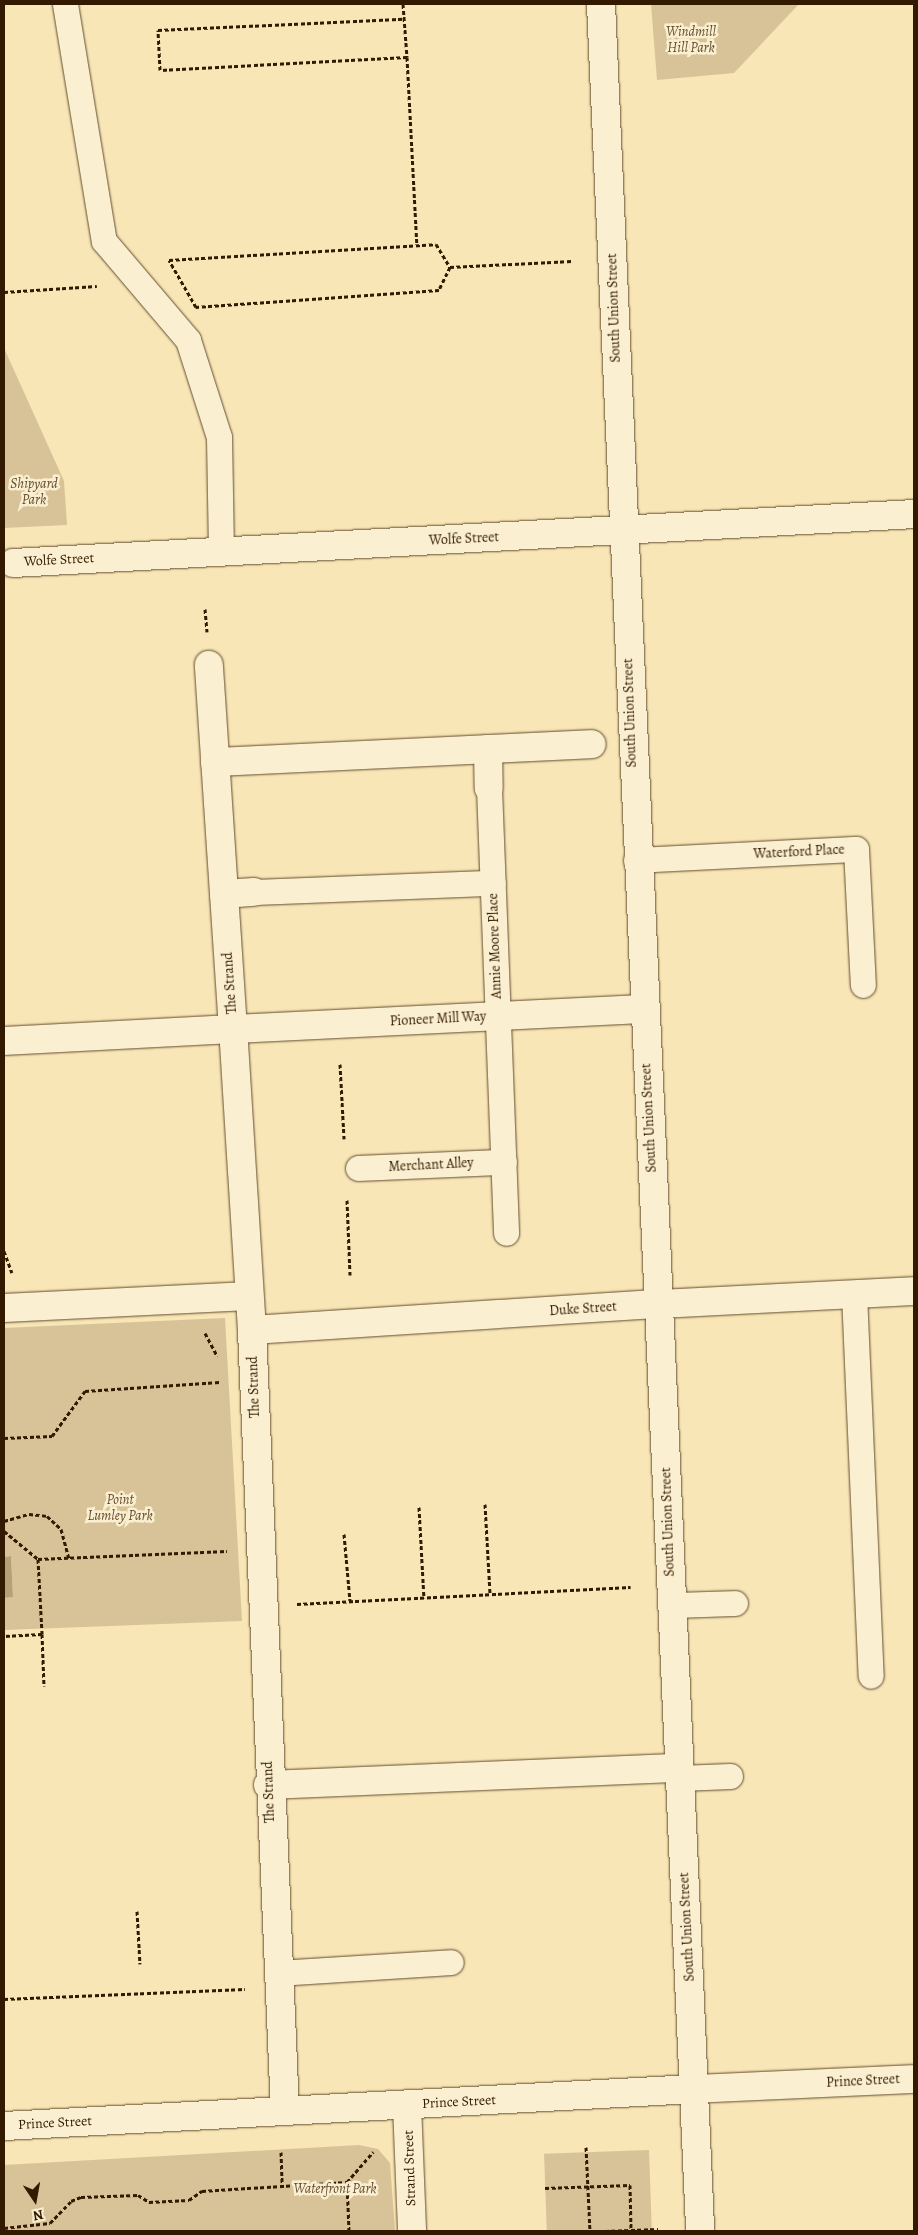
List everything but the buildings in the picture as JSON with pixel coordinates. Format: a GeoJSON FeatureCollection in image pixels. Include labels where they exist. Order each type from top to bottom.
{"type":"FeatureCollection","features":[{"type":"Feature","properties":{"kind":"street","name":"South Union Street"},"geometry":{"type":"LineString","coordinates":[[601,4],[636,860],[659,1304],[700,2231]]}},
{"type":"Feature","properties":{"kind":"street","name":"Wolfe Street"},"geometry":{"type":"LineString","coordinates":[[14,563],[914,514]]}},
{"type":"Feature","properties":{"kind":"street","name":"The Strand"},"geometry":{"type":"LineString","coordinates":[[209,665],[252,1330],[268,1785],[285,2111]]}},
{"type":"Feature","properties":{"kind":"street"},"geometry":{"type":"LineString","coordinates":[[215,762],[592,744]]}},
{"type":"Feature","properties":{"kind":"street","name":"Annie Moore Place"},"geometry":{"type":"LineString","coordinates":[[488,749],[489,788]]}},
{"type":"Feature","properties":{"kind":"street"},"geometry":{"type":"LineString","coordinates":[[224,894],[254,892]]}},
{"type":"Feature","properties":{"kind":"street","name":"Pioneer Mill Way"},"geometry":{"type":"LineString","coordinates":[[4,1041],[644,1009]]}},
{"type":"Feature","properties":{"kind":"street","name":"Duke Street"},"geometry":{"type":"LineString","coordinates":[[252,1330],[659,1304],[914,1291]]}},
{"type":"Feature","properties":{"kind":"street"},"geometry":{"type":"LineString","coordinates":[[4,1308],[249,1296]]}},
{"type":"Feature","properties":{"kind":"street"},"geometry":{"type":"LineString","coordinates":[[268,1785],[680,1773]]}},
{"type":"Feature","properties":{"kind":"street","name":"Prince Street"},"geometry":{"type":"LineString","coordinates":[[4,2126],[914,2079]]}},
{"type":"Feature","properties":{"kind":"street","name":"Strand Street"},"geometry":{"type":"LineString","coordinates":[[407,2105],[412,2231]]}},
{"type":"Feature","properties":{"kind":"lane"},"geometry":{"type":"LineString","coordinates":[[65,4],[104,241],[188,340],[219,437],[221,552]]}},
{"type":"Feature","properties":{"kind":"lane","name":"Annie Moore Place"},"geometry":{"type":"LineString","coordinates":[[489,788],[506,1233]]}},
{"type":"Feature","properties":{"kind":"lane","name":"Waterford Place"},"geometry":{"type":"LineString","coordinates":[[636,860],[856,849],[863,985]]}},
{"type":"Feature","properties":{"kind":"lane"},"geometry":{"type":"LineString","coordinates":[[254,892],[493,884]]}},
{"type":"Feature","properties":{"kind":"lane","name":"Merchant Alley"},"geometry":{"type":"LineString","coordinates":[[358,1168],[504,1162]]}},
{"type":"Feature","properties":{"kind":"lane"},"geometry":{"type":"LineString","coordinates":[[854,1294],[871,1676]]}},
{"type":"Feature","properties":{"kind":"lane"},"geometry":{"type":"LineString","coordinates":[[672,1605],[735,1603]]}},
{"type":"Feature","properties":{"kind":"lane"},"geometry":{"type":"LineString","coordinates":[[680,1773],[730,1776]]}},
{"type":"Feature","properties":{"kind":"lane"},"geometry":{"type":"LineString","coordinates":[[278,1973],[451,1962]]}},
{"type":"Feature","properties":{"kind":"path"},"geometry":{"type":"LineString","coordinates":[[403,4],[417,246]]}},
{"type":"Feature","properties":{"kind":"path"},"geometry":{"type":"LineString","coordinates":[[404,19],[158,30],[160,70],[407,57]]}},
{"type":"Feature","properties":{"kind":"path"},"geometry":{"type":"LineString","coordinates":[[436,244],[450,267],[439,290],[196,307],[168,260],[436,244]]}},
{"type":"Feature","properties":{"kind":"path"},"geometry":{"type":"LineString","coordinates":[[450,267],[572,261]]}},
{"type":"Feature","properties":{"kind":"path"},"geometry":{"type":"LineString","coordinates":[[4,292],[100,286]]}},
{"type":"Feature","properties":{"kind":"path"},"geometry":{"type":"LineString","coordinates":[[188,1299],[222,1365]]}},
{"type":"Feature","properties":{"kind":"path"},"geometry":{"type":"LineString","coordinates":[[4,1438],[52,1436],[85,1391],[230,1382]]}},
{"type":"Feature","properties":{"kind":"path"},"geometry":{"type":"LineString","coordinates":[[485,1504],[490,1594]]}},
{"type":"Feature","properties":{"kind":"path"},"geometry":{"type":"LineString","coordinates":[[418,1507],[424,1598]]}},
{"type":"Feature","properties":{"kind":"path"},"geometry":{"type":"LineString","coordinates":[[4,1521],[28,1514],[47,1516],[61,1529],[69,1558]]}},
{"type":"Feature","properties":{"kind":"path"},"geometry":{"type":"LineString","coordinates":[[4,1531],[38,1559],[259,1550]]}},
{"type":"Feature","properties":{"kind":"path"},"geometry":{"type":"LineString","coordinates":[[344,1534],[350,1601]]}},
{"type":"Feature","properties":{"kind":"path"},"geometry":{"type":"LineString","coordinates":[[38,1559],[44,1686]]}},
{"type":"Feature","properties":{"kind":"path"},"geometry":{"type":"LineString","coordinates":[[295,1604],[631,1587]]}},
{"type":"Feature","properties":{"kind":"path"},"geometry":{"type":"LineString","coordinates":[[4,1636],[42,1634]]}},
{"type":"Feature","properties":{"kind":"path"},"geometry":{"type":"LineString","coordinates":[[136,1911],[140,1964]]}},
{"type":"Feature","properties":{"kind":"path"},"geometry":{"type":"LineString","coordinates":[[4,1999],[248,1989]]}},
{"type":"Feature","properties":{"kind":"path"},"geometry":{"type":"LineString","coordinates":[[586,2147],[590,2231]]}},
{"type":"Feature","properties":{"kind":"path"},"geometry":{"type":"LineString","coordinates":[[281,2152],[282,2187]]}},
{"type":"Feature","properties":{"kind":"path"},"geometry":{"type":"LineString","coordinates":[[349,2231],[347,2182],[373,2152]]}},
{"type":"Feature","properties":{"kind":"path"},"geometry":{"type":"LineString","coordinates":[[4,2228],[50,2223],[71,2201],[81,2197],[138,2195],[149,2202],[159,2202],[189,2200],[202,2191],[347,2182]]}},
{"type":"Feature","properties":{"kind":"path"},"geometry":{"type":"LineString","coordinates":[[546,2188],[630,2185],[631,2230]]}},
{"type":"Feature","properties":{"kind":"path"},"geometry":{"type":"LineString","coordinates":[[605,2231],[658,2229]]}},
{"type":"Feature","properties":{"kind":"green space","name":"Windmill Hill Park"},"geometry":{"type":"Polygon","coordinates":[[[651,4],[799,4],[734,73],[657,80],[651,4]]]}},
{"type":"Feature","properties":{"kind":"green space","name":"Shipyard Park"},"geometry":{"type":"Polygon","coordinates":[[[4,348],[64,481],[67,525],[4,528],[4,348]]]}},
{"type":"Feature","properties":{"kind":"green space","name":"Point Lumley Park"},"geometry":{"type":"Polygon","coordinates":[[[225,1318],[242,1621],[4,1630],[4,1598],[13,1597],[11,1556],[4,1557],[4,1328],[225,1318]]]}},
{"type":"Feature","properties":{"kind":"green space","name":"Waterfront Park"},"geometry":{"type":"Polygon","coordinates":[[[359,2145],[378,2149],[390,2163],[395,2231],[4,2231],[4,2165],[359,2145]]]}},
{"type":"Feature","properties":{"kind":"green space"},"geometry":{"type":"Polygon","coordinates":[[[649,2150],[652,2231],[547,2231],[544,2154],[649,2150]]]}},
{"type":"Feature","properties":{"kind":"shaded area"},"geometry":{"type":"Polygon","coordinates":[[[11,1556],[13,1597],[4,1598],[4,1557],[11,1556]]]}}]}
